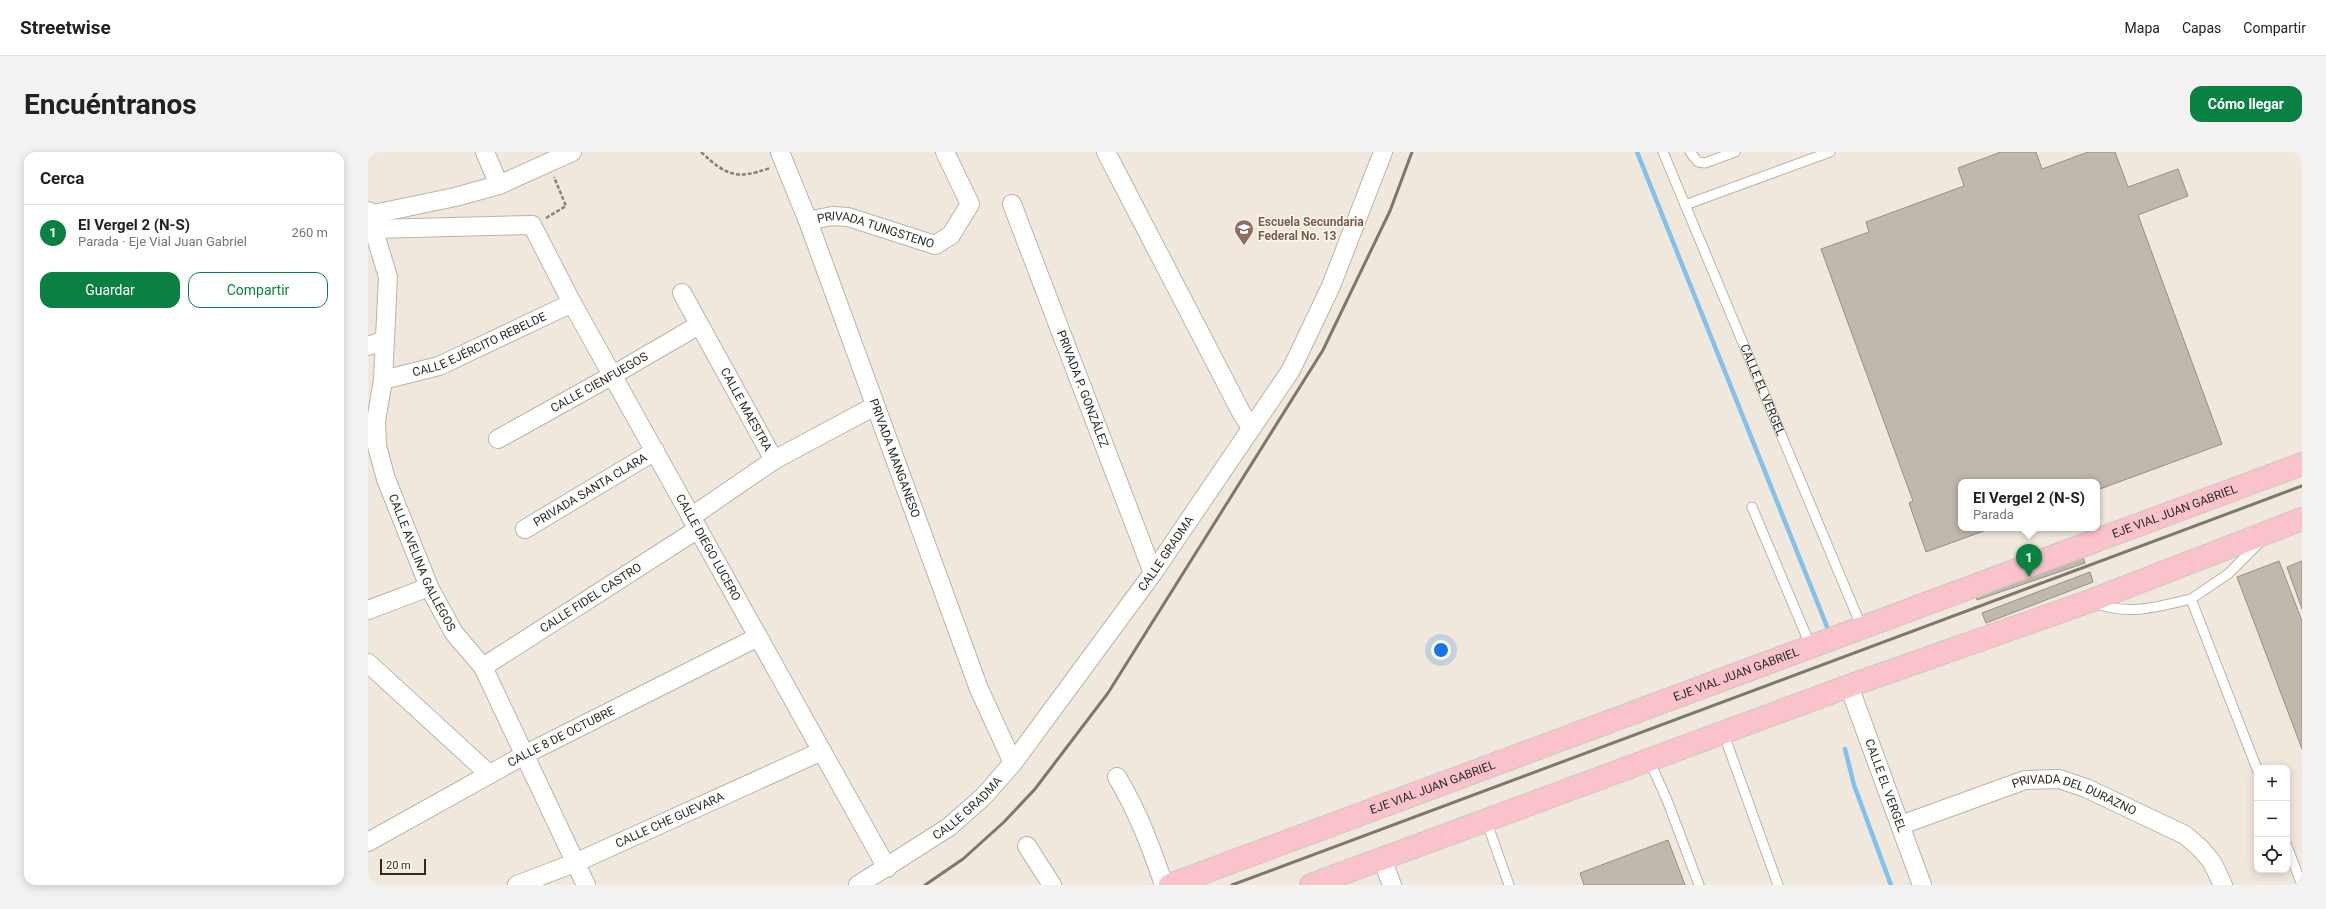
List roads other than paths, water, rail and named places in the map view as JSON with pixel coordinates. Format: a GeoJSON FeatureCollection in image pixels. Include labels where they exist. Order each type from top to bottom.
{"type":"FeatureCollection","features":[{"type":"Feature","properties":{"kind":"main road","name":"EJE VIAL JUAN GABRIEL"},"geometry":{"type":"LineString","coordinates":[[1170,885],[2302,464]]}},
{"type":"Feature","properties":{"kind":"main road"},"geometry":{"type":"LineString","coordinates":[[1311,885],[1849,686],[2090,601],[2302,519]]}},
{"type":"Feature","properties":{"kind":"street"},"geometry":{"type":"LineString","coordinates":[[485,152],[499,185]]}},
{"type":"Feature","properties":{"kind":"street"},"geometry":{"type":"LineString","coordinates":[[370,221],[499,185],[572,152]]}},
{"type":"Feature","properties":{"kind":"street","name":"PRIVADA TUNGSTENO"},"geometry":{"type":"LineString","coordinates":[[808,221],[832,216],[848,217],[935,245],[951,235],[970,204],[945,152]]}},
{"type":"Feature","properties":{"kind":"street"},"geometry":{"type":"LineString","coordinates":[[1106,152],[1241,412],[1251,428]]}},
{"type":"Feature","properties":{"kind":"street","name":"CALLE GRADMA"},"geometry":{"type":"LineString","coordinates":[[858,885],[887,868],[949,827],[983,797],[1013,763],[1153,573],[1291,370],[1331,286],[1383,152]]}},
{"type":"Feature","properties":{"kind":"street","name":"PRIVADA MANGANESO"},"geometry":{"type":"LineString","coordinates":[[782,158],[808,221],[979,689],[1013,763]]}},
{"type":"Feature","properties":{"kind":"street","name":"PRIVADA P. GONZÁLEZ"},"geometry":{"type":"LineString","coordinates":[[1012,204],[1153,573]]}},
{"type":"Feature","properties":{"kind":"street","name":"CALLE DIEGO LUCERO"},"geometry":{"type":"LineString","coordinates":[[370,221],[532,225],[572,303],[887,868]]}},
{"type":"Feature","properties":{"kind":"street","name":"CALLE AVELINA GALLEGOS"},"geometry":{"type":"LineString","coordinates":[[370,221],[388,277],[383,380],[372,423],[386,479],[429,587],[454,633],[483,667],[526,754],[577,862],[586,885]]}},
{"type":"Feature","properties":{"kind":"street","name":"CALLE MAESTRA"},"geometry":{"type":"LineString","coordinates":[[682,293],[774,460],[695,523]]}},
{"type":"Feature","properties":{"kind":"street","name":"CALLE EJÉRCITO REBELDE"},"geometry":{"type":"LineString","coordinates":[[383,380],[439,366],[572,303]]}},
{"type":"Feature","properties":{"kind":"street","name":"CALLE CIENFUEGOS"},"geometry":{"type":"LineString","coordinates":[[498,439],[699,325]]}},
{"type":"Feature","properties":{"kind":"street"},"geometry":{"type":"LineString","coordinates":[[368,346],[385,340]]}},
{"type":"Feature","properties":{"kind":"street"},"geometry":{"type":"LineString","coordinates":[[774,460],[875,406]]}},
{"type":"Feature","properties":{"kind":"street","name":"PRIVADA SANTA CLARA"},"geometry":{"type":"LineString","coordinates":[[525,528],[655,451]]}},
{"type":"Feature","properties":{"kind":"street","name":"CALLE FIDEL CASTRO"},"geometry":{"type":"LineString","coordinates":[[483,667],[695,523]]}},
{"type":"Feature","properties":{"kind":"street"},"geometry":{"type":"LineString","coordinates":[[368,610],[429,587]]}},
{"type":"Feature","properties":{"kind":"street","name":"CALLE 8 DE OCTUBRE"},"geometry":{"type":"LineString","coordinates":[[368,842],[526,754],[758,637]]}},
{"type":"Feature","properties":{"kind":"street"},"geometry":{"type":"LineString","coordinates":[[368,663],[489,774]]}},
{"type":"Feature","properties":{"kind":"street","name":"CALLE EL VERGEL"},"geometry":{"type":"LineString","coordinates":[[1849,686],[1922,885]]}},
{"type":"Feature","properties":{"kind":"street","name":"CALLE CHE GUEVARA"},"geometry":{"type":"LineString","coordinates":[[517,885],[577,862],[822,751]]}},
{"type":"Feature","properties":{"kind":"street"},"geometry":{"type":"LineString","coordinates":[[1117,777],[1132,801],[1147,834],[1164,885]]}},
{"type":"Feature","properties":{"kind":"street","name":"PRIVADA DEL DURAZNO"},"geometry":{"type":"LineString","coordinates":[[1900,825],[2025,780],[2059,779],[2086,788],[2185,836],[2200,848],[2212,862],[2223,885]]}},
{"type":"Feature","properties":{"kind":"street"},"geometry":{"type":"LineString","coordinates":[[1027,846],[1052,885]]}},
{"type":"Feature","properties":{"kind":"street"},"geometry":{"type":"LineString","coordinates":[[1382,859],[1392,885]]}},
{"type":"Feature","properties":{"kind":"lane","name":"CALLE EL VERGEL"},"geometry":{"type":"LineString","coordinates":[[1663,152],[1862,628]]}},
{"type":"Feature","properties":{"kind":"lane"},"geometry":{"type":"LineString","coordinates":[[1690,152],[1698,162],[1705,163],[1735,152]]}},
{"type":"Feature","properties":{"kind":"lane"},"geometry":{"type":"LineString","coordinates":[[1685,205],[1830,152]]}},
{"type":"Feature","properties":{"kind":"lane"},"geometry":{"type":"LineString","coordinates":[[1752,507],[1811,647]]}},
{"type":"Feature","properties":{"kind":"lane"},"geometry":{"type":"LineString","coordinates":[[2090,601],[2105,607],[2127,611],[2159,607],[2191,599],[2228,574],[2248,556],[2269,531]]}},
{"type":"Feature","properties":{"kind":"lane"},"geometry":{"type":"LineString","coordinates":[[2191,599],[2255,765]]}},
{"type":"Feature","properties":{"kind":"lane"},"geometry":{"type":"LineString","coordinates":[[1723,732],[1778,885]]}},
{"type":"Feature","properties":{"kind":"lane"},"geometry":{"type":"LineString","coordinates":[[1649,760],[1667,800],[1699,885]]}},
{"type":"Feature","properties":{"kind":"lane"},"geometry":{"type":"LineString","coordinates":[[1486,820],[1509,885]]}},
{"type":"Feature","properties":{"kind":"lane"},"geometry":{"type":"LineString","coordinates":[[2290,854],[2302,884]]}},
{"type":"Feature","properties":{"kind":"waterway"},"geometry":{"type":"LineString","coordinates":[[1637,152],[1828,629]]}},
{"type":"Feature","properties":{"kind":"waterway"},"geometry":{"type":"LineString","coordinates":[[1845,749],[1854,785],[1891,885]]}},
{"type":"Feature","properties":{"kind":"railway"},"geometry":{"type":"LineString","coordinates":[[925,885],[963,859],[1004,822],[1035,789],[1108,693],[1323,350],[1390,211],[1412,152]]}},
{"type":"Feature","properties":{"kind":"railway"},"geometry":{"type":"LineString","coordinates":[[1232,885],[2302,486]]}},
{"type":"Feature","properties":{"kind":"place","name":"Escuela Secundaria Federal No. 13"},"geometry":{"type":"Point","coordinates":[1244,246]}},
{"type":"Feature","properties":{"kind":"place","name":"El Vergel 2 (N-S)"},"geometry":{"type":"Point","coordinates":[2029,577]}}]}
